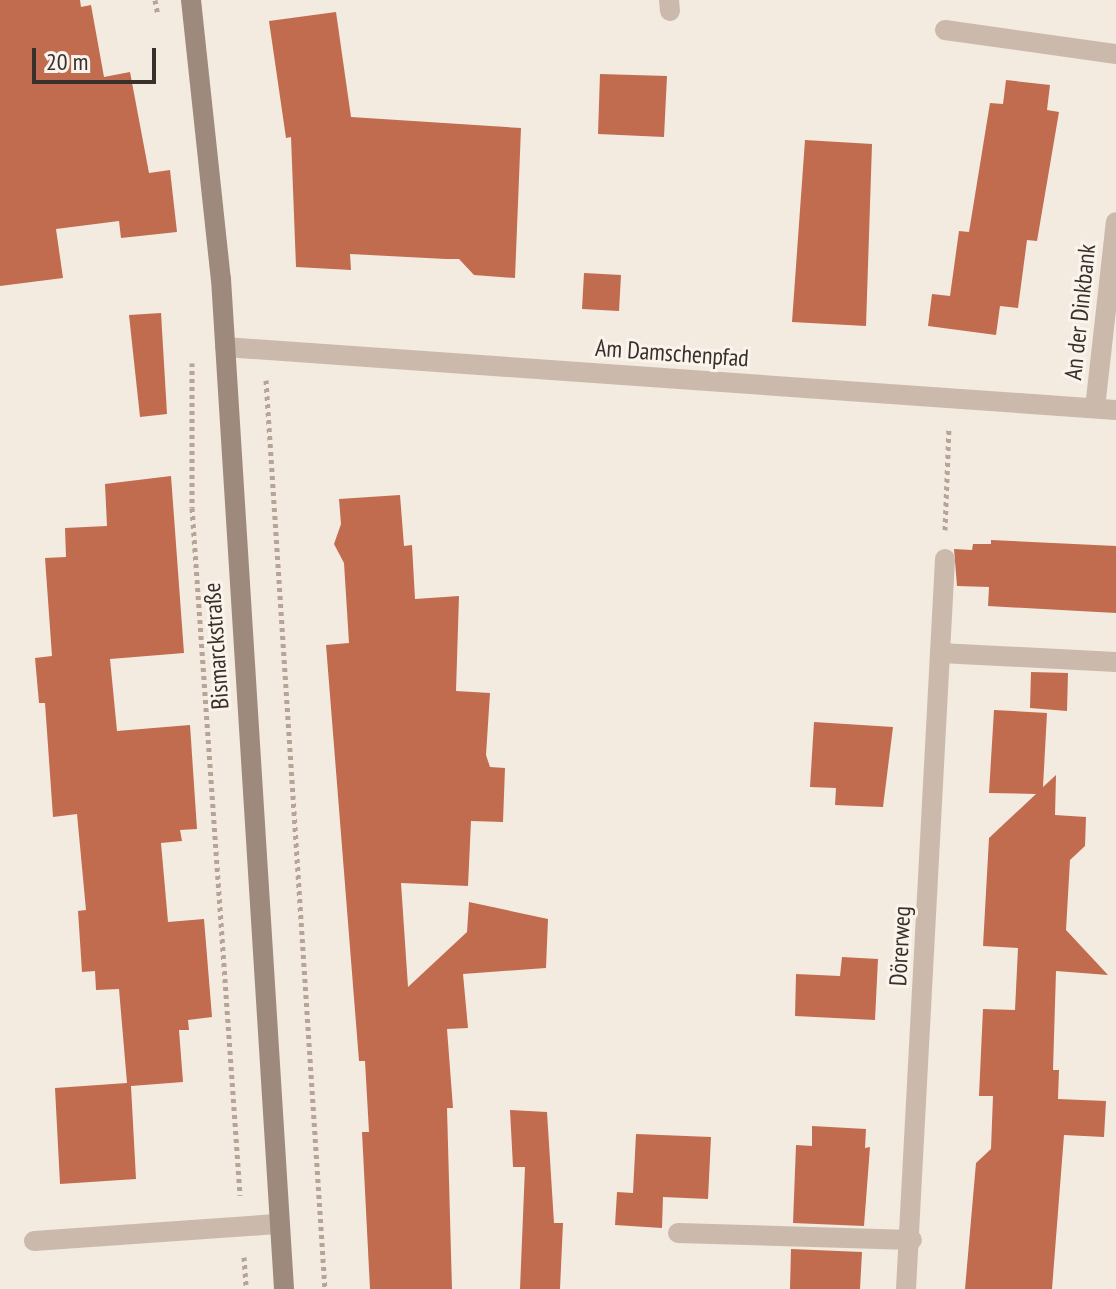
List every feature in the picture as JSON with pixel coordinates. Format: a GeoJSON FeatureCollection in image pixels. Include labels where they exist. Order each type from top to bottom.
{"type":"FeatureCollection","features":[{"type":"Feature","properties":{"kind":"street","name":"Bismarckstraße"},"geometry":{"type":"LineString","coordinates":[[191,0],[208,128],[225,347],[284,1289]]}},
{"type":"Feature","properties":{"kind":"street"},"geometry":{"type":"LineString","coordinates":[[945,30],[1116,54]]}},
{"type":"Feature","properties":{"kind":"street","name":"An der Dinkbank"},"geometry":{"type":"LineString","coordinates":[[1106,409],[1116,222]]}},
{"type":"Feature","properties":{"kind":"street","name":"Am Damschenpfad"},"geometry":{"type":"LineString","coordinates":[[225,347],[1106,409]]}},
{"type":"Feature","properties":{"kind":"street","name":"Dörerweg"},"geometry":{"type":"LineString","coordinates":[[906,1289],[912,1240],[945,559]]}},
{"type":"Feature","properties":{"kind":"street"},"geometry":{"type":"LineString","coordinates":[[940,653],[1116,662]]}},
{"type":"Feature","properties":{"kind":"street"},"geometry":{"type":"LineString","coordinates":[[34,1241],[279,1224]]}},
{"type":"Feature","properties":{"kind":"street"},"geometry":{"type":"LineString","coordinates":[[678,1233],[912,1240]]}},
{"type":"Feature","properties":{"kind":"path"},"geometry":{"type":"LineString","coordinates":[[155,0],[160,30]]}},
{"type":"Feature","properties":{"kind":"path"},"geometry":{"type":"LineString","coordinates":[[192,345],[192,508],[246,1289]]}},
{"type":"Feature","properties":{"kind":"path"},"geometry":{"type":"LineString","coordinates":[[264,351],[325,1289]]}},
{"type":"Feature","properties":{"kind":"path"},"geometry":{"type":"LineString","coordinates":[[945,559],[950,399]]}},
{"type":"Feature","properties":{"kind":"building"},"geometry":{"type":"Polygon","coordinates":[[[0,0],[80,0],[81,7],[91,5],[104,77],[130,72],[149,173],[170,170],[177,232],[121,238],[119,221],[56,229],[63,278],[0,286],[0,0]]]}},
{"type":"Feature","properties":{"kind":"building"},"geometry":{"type":"Polygon","coordinates":[[[336,12],[351,117],[521,128],[515,278],[474,275],[459,259],[350,254],[351,270],[296,267],[291,137],[286,138],[269,21],[336,12]]]}},
{"type":"Feature","properties":{"kind":"building"},"geometry":{"type":"Polygon","coordinates":[[[600,74],[667,76],[664,137],[598,134],[600,74]]]}},
{"type":"Feature","properties":{"kind":"building"},"geometry":{"type":"Polygon","coordinates":[[[1006,80],[1050,85],[1047,110],[1059,112],[1037,241],[1027,240],[1018,308],[1000,306],[996,335],[928,326],[932,294],[950,296],[959,231],[969,232],[990,103],[1003,104],[1006,80]]]}},
{"type":"Feature","properties":{"kind":"building"},"geometry":{"type":"Polygon","coordinates":[[[805,140],[872,144],[866,326],[792,322],[805,140]]]}},
{"type":"Feature","properties":{"kind":"building"},"geometry":{"type":"Polygon","coordinates":[[[584,273],[621,275],[619,311],[582,309],[584,273]]]}},
{"type":"Feature","properties":{"kind":"building"},"geometry":{"type":"Polygon","coordinates":[[[161,313],[167,414],[140,417],[129,315],[161,313]]]}},
{"type":"Feature","properties":{"kind":"building"},"geometry":{"type":"Polygon","coordinates":[[[171,476],[184,653],[110,659],[117,731],[190,725],[197,829],[180,830],[182,841],[161,843],[168,922],[204,919],[212,1017],[188,1020],[189,1030],[179,1030],[183,1082],[131,1086],[136,1179],[60,1184],[55,1088],[127,1083],[119,989],[96,990],[95,971],[82,972],[78,911],[86,910],[77,814],[53,817],[45,703],[39,703],[35,658],[52,656],[45,558],[66,557],[65,528],[107,526],[105,484],[171,476]]]}},
{"type":"Feature","properties":{"kind":"building"},"geometry":{"type":"Polygon","coordinates":[[[400,495],[404,546],[412,545],[415,599],[459,596],[456,691],[490,693],[486,755],[490,767],[505,768],[503,822],[471,821],[468,886],[401,883],[408,987],[467,932],[469,902],[548,919],[546,968],[463,974],[468,1028],[447,1029],[453,1108],[447,1108],[452,1289],[370,1289],[362,1132],[369,1132],[365,1061],[359,1061],[326,645],[349,643],[344,563],[334,544],[341,524],[339,499],[400,495]]]}},
{"type":"Feature","properties":{"kind":"building"},"geometry":{"type":"Polygon","coordinates":[[[991,540],[1116,546],[1116,613],[988,606],[989,587],[957,586],[954,549],[972,550],[973,544],[991,544],[991,540]]]}},
{"type":"Feature","properties":{"kind":"building"},"geometry":{"type":"Polygon","coordinates":[[[1031,672],[1068,673],[1067,711],[1030,708],[1031,672]]]}},
{"type":"Feature","properties":{"kind":"building"},"geometry":{"type":"Polygon","coordinates":[[[994,710],[1047,713],[1043,787],[1056,775],[1055,815],[1086,817],[1085,846],[1070,860],[1066,930],[1108,975],[1056,971],[1053,1070],[1059,1070],[1058,1099],[1106,1101],[1104,1137],[1064,1135],[1052,1289],[965,1289],[976,1163],[991,1149],[993,1096],[979,1096],[983,1009],[1015,1010],[1018,948],[983,946],[989,838],[1036,794],[989,793],[994,710]]]}},
{"type":"Feature","properties":{"kind":"building"},"geometry":{"type":"Polygon","coordinates":[[[814,722],[893,727],[883,807],[835,805],[836,788],[810,787],[814,722]]]}},
{"type":"Feature","properties":{"kind":"building"},"geometry":{"type":"Polygon","coordinates":[[[842,957],[878,959],[875,1020],[795,1016],[796,974],[840,976],[842,957]]]}},
{"type":"Feature","properties":{"kind":"building"},"geometry":{"type":"Polygon","coordinates":[[[510,1110],[547,1112],[554,1223],[563,1223],[560,1289],[520,1289],[525,1167],[513,1167],[510,1110]]]}},
{"type":"Feature","properties":{"kind":"building"},"geometry":{"type":"Polygon","coordinates":[[[812,1126],[866,1129],[865,1148],[870,1147],[864,1226],[793,1223],[796,1145],[812,1146],[812,1126]]]}},
{"type":"Feature","properties":{"kind":"building"},"geometry":{"type":"Polygon","coordinates":[[[636,1134],[711,1137],[708,1199],[663,1197],[662,1228],[615,1225],[617,1192],[633,1193],[636,1134]]]}},
{"type":"Feature","properties":{"kind":"building"},"geometry":{"type":"Polygon","coordinates":[[[791,1249],[862,1252],[860,1289],[790,1289],[791,1249]]]}}]}
